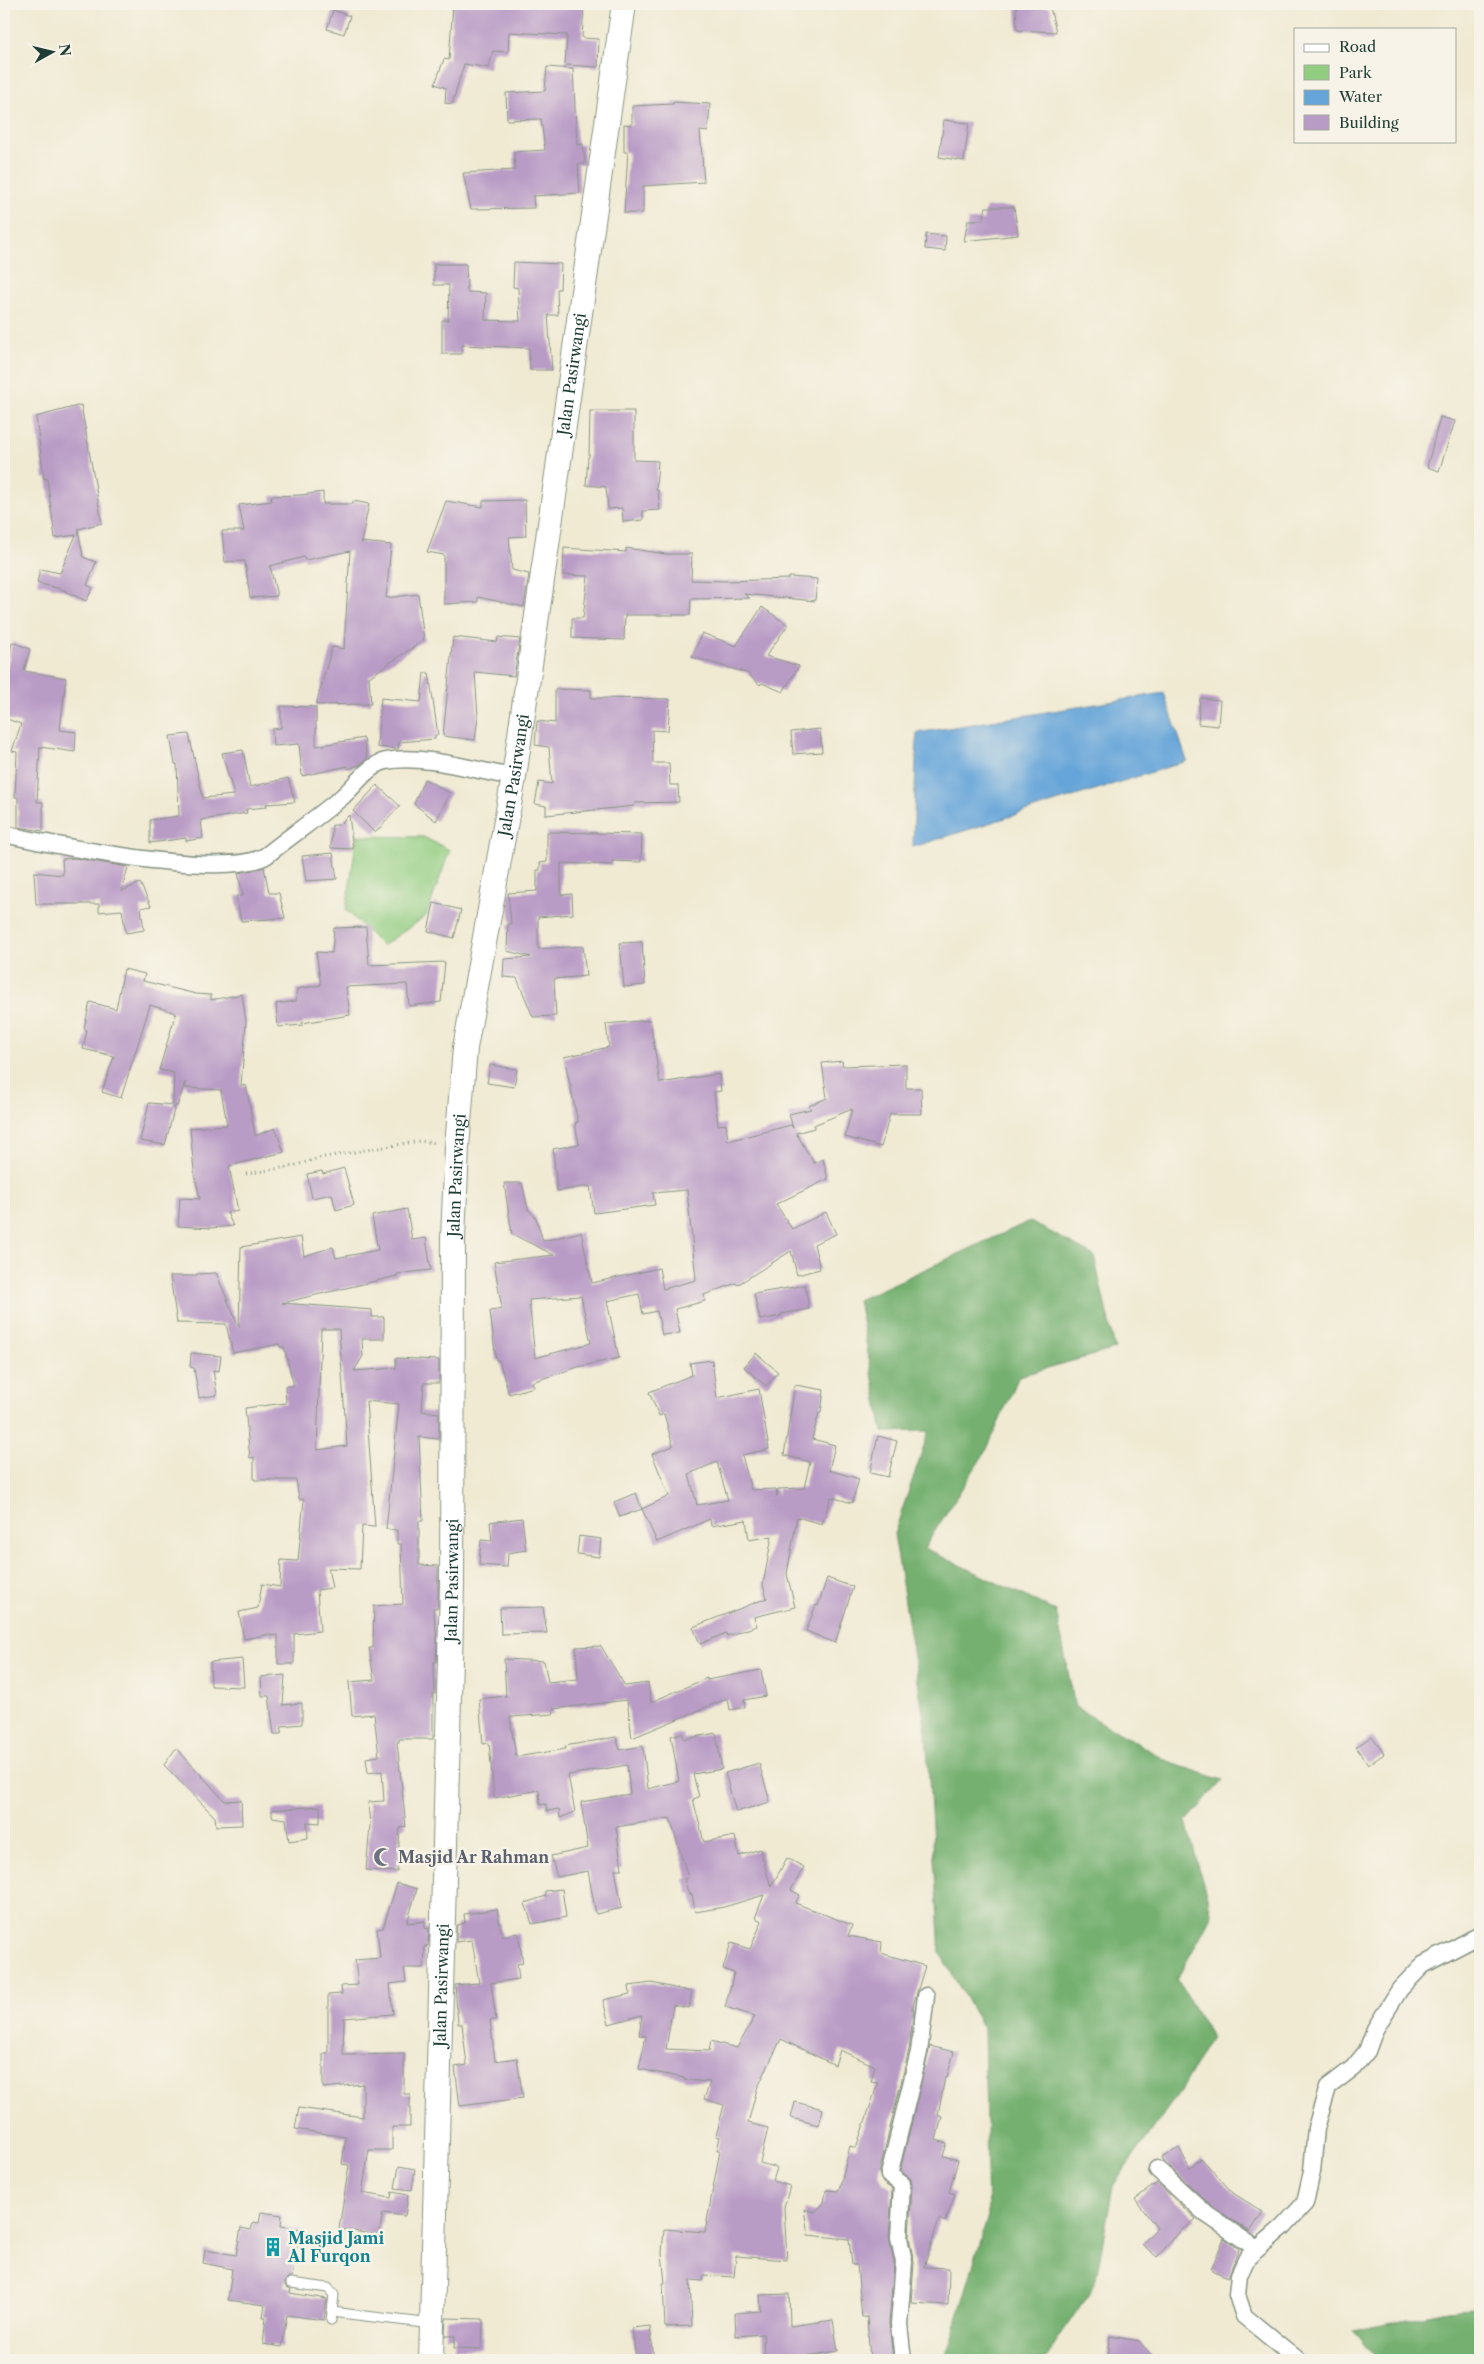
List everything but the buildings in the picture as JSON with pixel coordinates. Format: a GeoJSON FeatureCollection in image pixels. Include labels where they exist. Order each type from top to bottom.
{"type":"FeatureCollection","features":[{"type":"Feature","properties":{"kind":"street","name":"Jalan Pasirwangi"},"geometry":{"type":"LineString","coordinates":[[431,2360],[452,1585],[453,1267],[457,1146],[465,1048],[514,777],[624,4]]}},
{"type":"Feature","properties":{"kind":"street"},"geometry":{"type":"LineString","coordinates":[[4,834],[41,842],[156,860],[242,864],[259,861],[344,796],[373,767],[384,762],[399,760],[432,762],[514,777]]}},
{"type":"Feature","properties":{"kind":"street"},"geometry":{"type":"LineString","coordinates":[[1298,2360],[1244,2316],[1237,2294],[1239,2275],[1247,2258],[1305,2203],[1312,2170],[1316,2128],[1328,2087],[1353,2068],[1367,2051],[1380,2021],[1400,1988],[1423,1965],[1480,1935]]}},
{"type":"Feature","properties":{"kind":"street"},"geometry":{"type":"LineString","coordinates":[[903,2360],[899,2324],[904,2262],[899,2238],[902,2184],[889,2175],[919,2052],[926,1996]]}},
{"type":"Feature","properties":{"kind":"street"},"geometry":{"type":"LineString","coordinates":[[1157,2170],[1206,2214],[1257,2249]]}},
{"type":"Feature","properties":{"kind":"lane"},"geometry":{"type":"LineString","coordinates":[[291,2283],[328,2288],[334,2295],[332,2316],[432,2324]]}},
{"type":"Feature","properties":{"kind":"path"},"geometry":{"type":"LineString","coordinates":[[246,1174],[293,1166],[319,1158],[420,1141],[457,1146]]}},
{"type":"Feature","properties":{"kind":"green space"},"geometry":{"type":"Polygon","coordinates":[[[357,836],[423,837],[450,850],[426,916],[382,946],[346,910],[357,836]]]}},
{"type":"Feature","properties":{"kind":"green space"},"geometry":{"type":"Polygon","coordinates":[[[1030,1221],[1094,1256],[1115,1349],[1019,1376],[987,1449],[924,1548],[1056,1611],[1075,1707],[1171,1763],[1223,1780],[1186,1822],[1212,1915],[1177,1979],[1211,2037],[1180,2091],[1113,2186],[1095,2284],[1044,2360],[945,2360],[988,2216],[984,2030],[940,1953],[926,1731],[894,1534],[929,1431],[883,1432],[858,1300],[1030,1221]]]}},
{"type":"Feature","properties":{"kind":"green space"},"geometry":{"type":"Polygon","coordinates":[[[1480,2308],[1480,2360],[1378,2360],[1353,2330],[1448,2311],[1480,2308]]]}},
{"type":"Feature","properties":{"kind":"water"},"geometry":{"type":"Polygon","coordinates":[[[1164,693],[1187,761],[913,847],[917,733],[1164,693]]]}},
{"type":"Feature","properties":{"kind":"place","name":"Masjid Ar Rahman"},"geometry":{"type":"Point","coordinates":[383,1857]}},
{"type":"Feature","properties":{"kind":"place","name":"Masjid Jami Al Furqon"},"geometry":{"type":"Point","coordinates":[273,2247]}}]}
